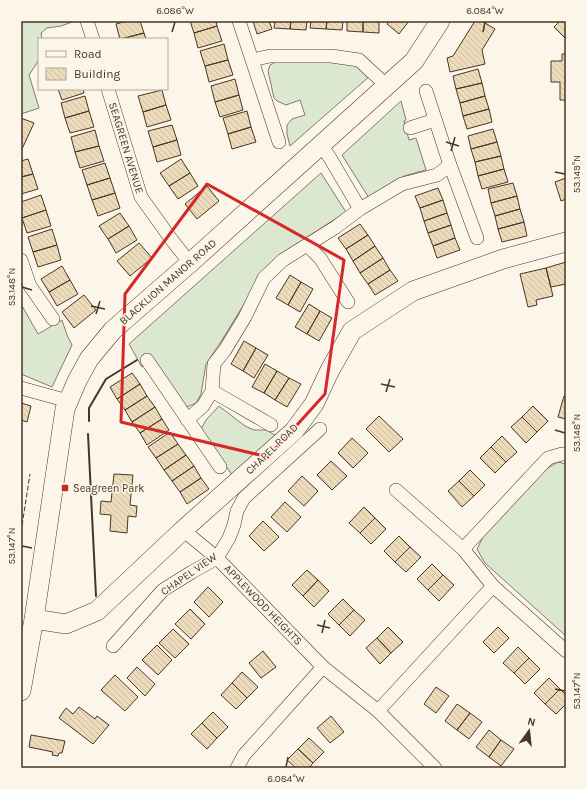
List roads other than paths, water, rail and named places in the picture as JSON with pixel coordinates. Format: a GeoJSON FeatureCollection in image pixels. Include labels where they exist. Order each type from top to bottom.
{"type":"FeatureCollection","features":[{"type":"Feature","properties":{"kind":"street"},"geometry":{"type":"LineString","coordinates":[[87,21],[92,38]]}},
{"type":"Feature","properties":{"kind":"street"},"geometry":{"type":"LineString","coordinates":[[239,21],[279,142]]}},
{"type":"Feature","properties":{"kind":"street","name":"BLACKLION MANOR ROAD"},"geometry":{"type":"LineString","coordinates":[[34,619],[65,409],[77,381],[89,359],[113,330],[190,263],[414,60],[440,21]]}},
{"type":"Feature","properties":{"kind":"street"},"geometry":{"type":"LineString","coordinates":[[252,60],[270,56],[331,56],[359,60],[387,86]]}},
{"type":"Feature","properties":{"kind":"street","name":"SEAGREEN AVENUE"},"geometry":{"type":"LineString","coordinates":[[108,90],[141,197],[171,240],[190,263]]}},
{"type":"Feature","properties":{"kind":"street"},"geometry":{"type":"LineString","coordinates":[[426,91],[450,166],[477,238]]}},
{"type":"Feature","properties":{"kind":"street"},"geometry":{"type":"LineString","coordinates":[[410,128],[435,120]]}},
{"type":"Feature","properties":{"kind":"street"},"geometry":{"type":"LineString","coordinates":[[320,146],[330,158],[360,209]]}},
{"type":"Feature","properties":{"kind":"street"},"geometry":{"type":"LineString","coordinates":[[187,420],[203,406],[212,390],[214,364],[245,317],[264,278],[283,260],[336,227],[360,209],[402,184],[437,175],[450,166]]}},
{"type":"Feature","properties":{"kind":"street","name":"CHAPEL ROAD"},"geometry":{"type":"LineString","coordinates":[[34,619],[66,624],[97,612],[183,530],[294,431],[314,404],[330,370],[352,331],[413,291],[504,259],[566,242]]}},
{"type":"Feature","properties":{"kind":"street"},"geometry":{"type":"LineString","coordinates":[[307,245],[320,258],[348,302]]}},
{"type":"Feature","properties":{"kind":"street"},"geometry":{"type":"LineString","coordinates":[[21,261],[30,286],[53,319]]}},
{"type":"Feature","properties":{"kind":"street"},"geometry":{"type":"LineString","coordinates":[[146,360],[220,467]]}},
{"type":"Feature","properties":{"kind":"street"},"geometry":{"type":"LineString","coordinates":[[21,388],[68,401]]}},
{"type":"Feature","properties":{"kind":"street"},"geometry":{"type":"LineString","coordinates":[[212,390],[271,425]]}},
{"type":"Feature","properties":{"kind":"street","name":"CHAPEL VIEW"},"geometry":{"type":"LineString","coordinates":[[113,646],[163,590],[217,558],[229,538],[237,511],[244,498],[320,429]]}},
{"type":"Feature","properties":{"kind":"street"},"geometry":{"type":"LineString","coordinates":[[463,549],[548,458],[566,454]]}},
{"type":"Feature","properties":{"kind":"street"},"geometry":{"type":"LineString","coordinates":[[396,490],[463,549],[493,586],[566,651]]}},
{"type":"Feature","properties":{"kind":"street","name":"APPLEWOOD HEIGHTS"},"geometry":{"type":"LineString","coordinates":[[183,530],[217,558],[323,667],[378,711],[435,768]]}},
{"type":"Feature","properties":{"kind":"street"},"geometry":{"type":"LineString","coordinates":[[378,711],[493,586]]}},
{"type":"Feature","properties":{"kind":"street"},"geometry":{"type":"LineString","coordinates":[[21,691],[34,619]]}},
{"type":"Feature","properties":{"kind":"street"},"geometry":{"type":"LineString","coordinates":[[238,768],[244,755],[323,667]]}},
{"type":"Feature","properties":{"kind":"place","name":"Seagreen Park"},"geometry":{"type":"Point","coordinates":[65,488]}}]}
